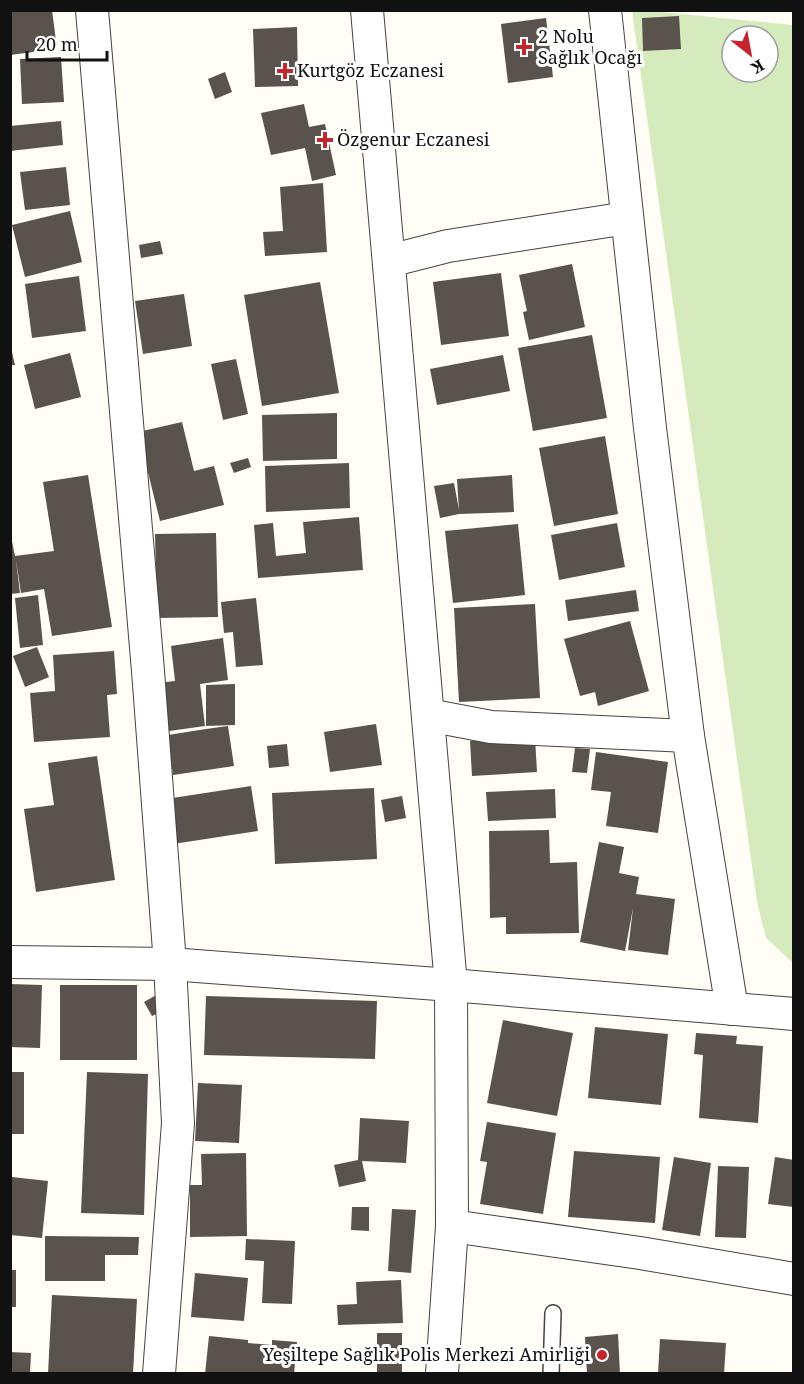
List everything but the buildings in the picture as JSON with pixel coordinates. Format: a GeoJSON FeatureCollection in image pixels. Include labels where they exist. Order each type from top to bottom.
{"type":"FeatureCollection","features":[{"type":"Feature","properties":{"kind":"street"},"geometry":{"type":"LineString","coordinates":[[92,10],[148,671],[170,964],[178,1123],[159,1374]]}},
{"type":"Feature","properties":{"kind":"street"},"geometry":{"type":"LineString","coordinates":[[368,10],[451,985],[452,1226],[442,1374]]}},
{"type":"Feature","properties":{"kind":"street"},"geometry":{"type":"LineString","coordinates":[[605,10],[650,428],[687,736],[732,1009]]}},
{"type":"Feature","properties":{"kind":"street"},"geometry":{"type":"LineString","coordinates":[[389,261],[448,246],[627,218]]}},
{"type":"Feature","properties":{"kind":"street"},"geometry":{"type":"LineString","coordinates":[[428,715],[491,727],[687,736]]}},
{"type":"Feature","properties":{"kind":"street"},"geometry":{"type":"LineString","coordinates":[[10,962],[170,964],[794,1014]]}},
{"type":"Feature","properties":{"kind":"street"},"geometry":{"type":"LineString","coordinates":[[452,1226],[640,1253],[794,1279]]}},
{"type":"Feature","properties":{"kind":"lane"},"geometry":{"type":"LineString","coordinates":[[551,1374],[553,1313]]}},
{"type":"Feature","properties":{"kind":"green space"},"geometry":{"type":"Polygon","coordinates":[[[632,11],[793,25],[793,963],[766,938],[757,902],[632,11]]]}},
{"type":"Feature","properties":{"kind":"place","name":"2 Nolu Sağlık Ocağı"},"geometry":{"type":"Point","coordinates":[524,47]}},
{"type":"Feature","properties":{"kind":"place","name":"Kurtgöz Eczanesi"},"geometry":{"type":"Point","coordinates":[285,71]}},
{"type":"Feature","properties":{"kind":"place","name":"Özgenur Eczanesi"},"geometry":{"type":"Point","coordinates":[325,140]}},
{"type":"Feature","properties":{"kind":"place","name":"Yeşiltepe Sağlık Polis Merkezi Amirliği"},"geometry":{"type":"Point","coordinates":[602,1355]}}]}
